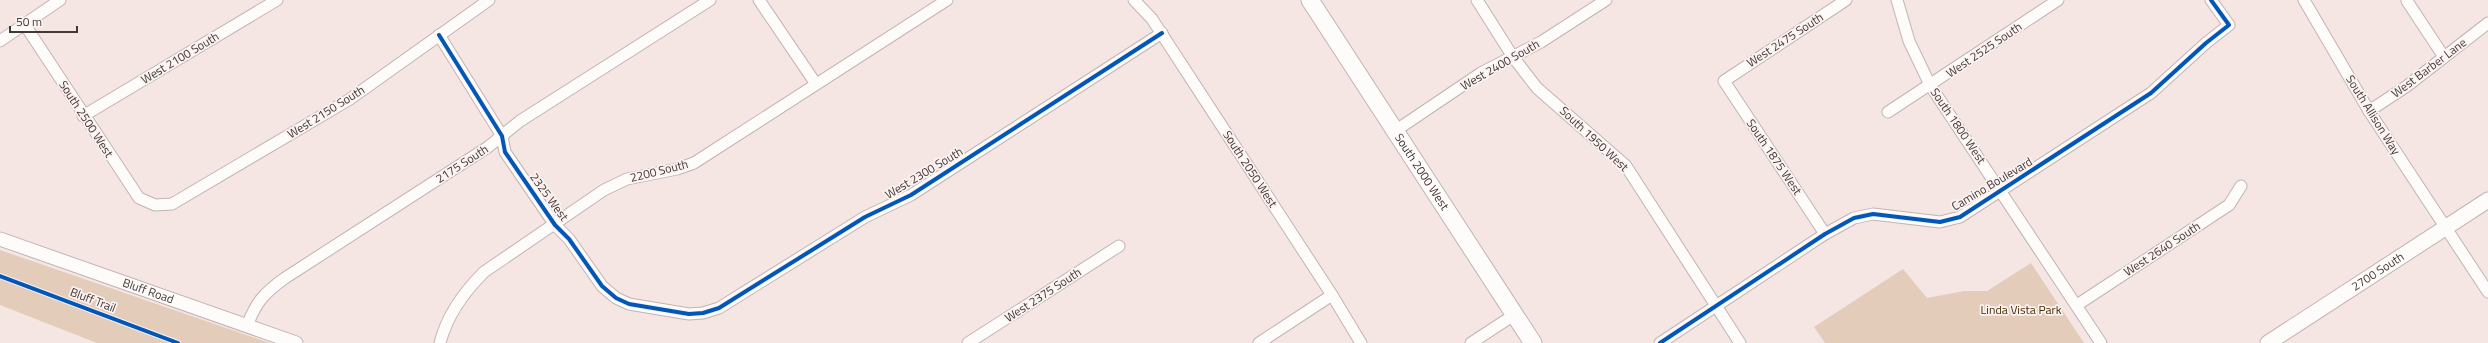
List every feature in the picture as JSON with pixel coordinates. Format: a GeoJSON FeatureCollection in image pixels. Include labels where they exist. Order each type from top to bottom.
{"type":"FeatureCollection","features":[{"type":"Feature","properties":{"kind":"main road","name":"South 2000 West"},"geometry":{"type":"LineString","coordinates":[[1310,0],[1533,343]]}},
{"type":"Feature","properties":{"kind":"main road","name":"2700 South"},"geometry":{"type":"LineString","coordinates":[[2268,343],[2488,200]]}},
{"type":"Feature","properties":{"kind":"street"},"geometry":{"type":"LineString","coordinates":[[0,41],[60,0]]}},
{"type":"Feature","properties":{"kind":"street","name":"West 2100 South"},"geometry":{"type":"LineString","coordinates":[[83,116],[277,0]]}},
{"type":"Feature","properties":{"kind":"street","name":"West 2150 South"},"geometry":{"type":"LineString","coordinates":[[155,205],[172,204],[350,99],[489,0]]}},
{"type":"Feature","properties":{"kind":"street","name":"2175 South"},"geometry":{"type":"LineString","coordinates":[[247,326],[254,306],[266,292],[285,278],[488,147],[520,121],[710,0]]}},
{"type":"Feature","properties":{"kind":"street"},"geometry":{"type":"LineString","coordinates":[[759,0],[816,84]]}},
{"type":"Feature","properties":{"kind":"street","name":"2200 South"},"geometry":{"type":"LineString","coordinates":[[440,343],[455,308],[469,288],[484,272],[555,225],[604,190],[627,179],[678,169],[694,163],[947,0]]}},
{"type":"Feature","properties":{"kind":"street","name":"South 2050 West"},"geometry":{"type":"LineString","coordinates":[[1134,0],[1152,18],[1162,33],[1332,295],[1361,343]]}},
{"type":"Feature","properties":{"kind":"street","name":"South 1950 West"},"geometry":{"type":"LineString","coordinates":[[1477,0],[1513,57],[1537,88],[1626,166],[1740,343]]}},
{"type":"Feature","properties":{"kind":"street","name":"West 2400 South"},"geometry":{"type":"LineString","coordinates":[[1395,131],[1481,73],[1513,57],[1606,0]]}},
{"type":"Feature","properties":{"kind":"street","name":"West 2475 South"},"geometry":{"type":"LineString","coordinates":[[1724,81],[1846,0]]}},
{"type":"Feature","properties":{"kind":"street","name":"South 1800 West"},"geometry":{"type":"LineString","coordinates":[[1897,0],[1909,41],[1930,85],[2102,343]]}},
{"type":"Feature","properties":{"kind":"street","name":"West 2525 South"},"geometry":{"type":"LineString","coordinates":[[1888,112],[2058,0]]}},
{"type":"Feature","properties":{"kind":"street","name":"Camino Boulevard"},"geometry":{"type":"LineString","coordinates":[[1660,343],[1825,234],[1854,218],[1873,214],[1940,222],[1960,217],[2002,192],[2151,93],[2206,43],[2229,25],[2211,0]]}},
{"type":"Feature","properties":{"kind":"street","name":"South Allison Way"},"geometry":{"type":"LineString","coordinates":[[2304,0],[2369,110],[2488,292]]}},
{"type":"Feature","properties":{"kind":"street"},"geometry":{"type":"LineString","coordinates":[[2407,2],[2444,57]]}},
{"type":"Feature","properties":{"kind":"street","name":"West Barber Lane"},"geometry":{"type":"LineString","coordinates":[[2369,110],[2407,86],[2488,23]]}},
{"type":"Feature","properties":{"kind":"street","name":"South 2500 West"},"geometry":{"type":"LineString","coordinates":[[25,25],[83,116],[139,198],[155,205]]}},
{"type":"Feature","properties":{"kind":"street","name":"West 2300 South"},"geometry":{"type":"LineString","coordinates":[[689,314],[719,308],[865,217],[910,195],[1162,33]]}},
{"type":"Feature","properties":{"kind":"street","name":"2325 West"},"geometry":{"type":"LineString","coordinates":[[439,35],[502,136],[505,152],[555,225],[569,239],[602,286],[616,298],[629,304],[689,314]]}},
{"type":"Feature","properties":{"kind":"street","name":"South 1875 West"},"geometry":{"type":"LineString","coordinates":[[1724,81],[1825,234]]}},
{"type":"Feature","properties":{"kind":"street","name":"West 2640 South"},"geometry":{"type":"LineString","coordinates":[[2077,305],[2229,206],[2241,186]]}},
{"type":"Feature","properties":{"kind":"street","name":"Bluff Road"},"geometry":{"type":"LineString","coordinates":[[0,239],[296,343]]}},
{"type":"Feature","properties":{"kind":"street","name":"West 2375 South"},"geometry":{"type":"LineString","coordinates":[[968,343],[1119,246]]}},
{"type":"Feature","properties":{"kind":"street"},"geometry":{"type":"LineString","coordinates":[[1259,343],[1332,295]]}},
{"type":"Feature","properties":{"kind":"street"},"geometry":{"type":"LineString","coordinates":[[1471,343],[1514,314]]}},
{"type":"Feature","properties":{"kind":"green space"},"geometry":{"type":"Polygon","coordinates":[[[0,250],[270,343],[97,343],[0,305],[0,250]]]}},
{"type":"Feature","properties":{"kind":"green space","name":"Linda Vista Park"},"geometry":{"type":"Polygon","coordinates":[[[2031,263],[2084,343],[1825,343],[1814,327],[1903,269],[1927,298],[1964,291],[1987,291],[2031,263]]]}},
{"type":"Feature","properties":{"kind":"cycle path"},"geometry":{"type":"LineString","coordinates":[[1660,343],[1825,234],[1854,218],[1873,214],[1940,222],[1960,217],[2151,93],[2206,43],[2229,25],[2211,0]]}},
{"type":"Feature","properties":{"kind":"cycle path"},"geometry":{"type":"LineString","coordinates":[[439,35],[502,136],[505,152],[555,225],[569,239],[602,286],[616,298],[629,304],[689,314],[703,313],[719,308],[865,217],[911,195],[1162,33]]}},
{"type":"Feature","properties":{"kind":"cycle path","name":"Bluff Trail"},"geometry":{"type":"LineString","coordinates":[[0,276],[178,343]]}}]}
